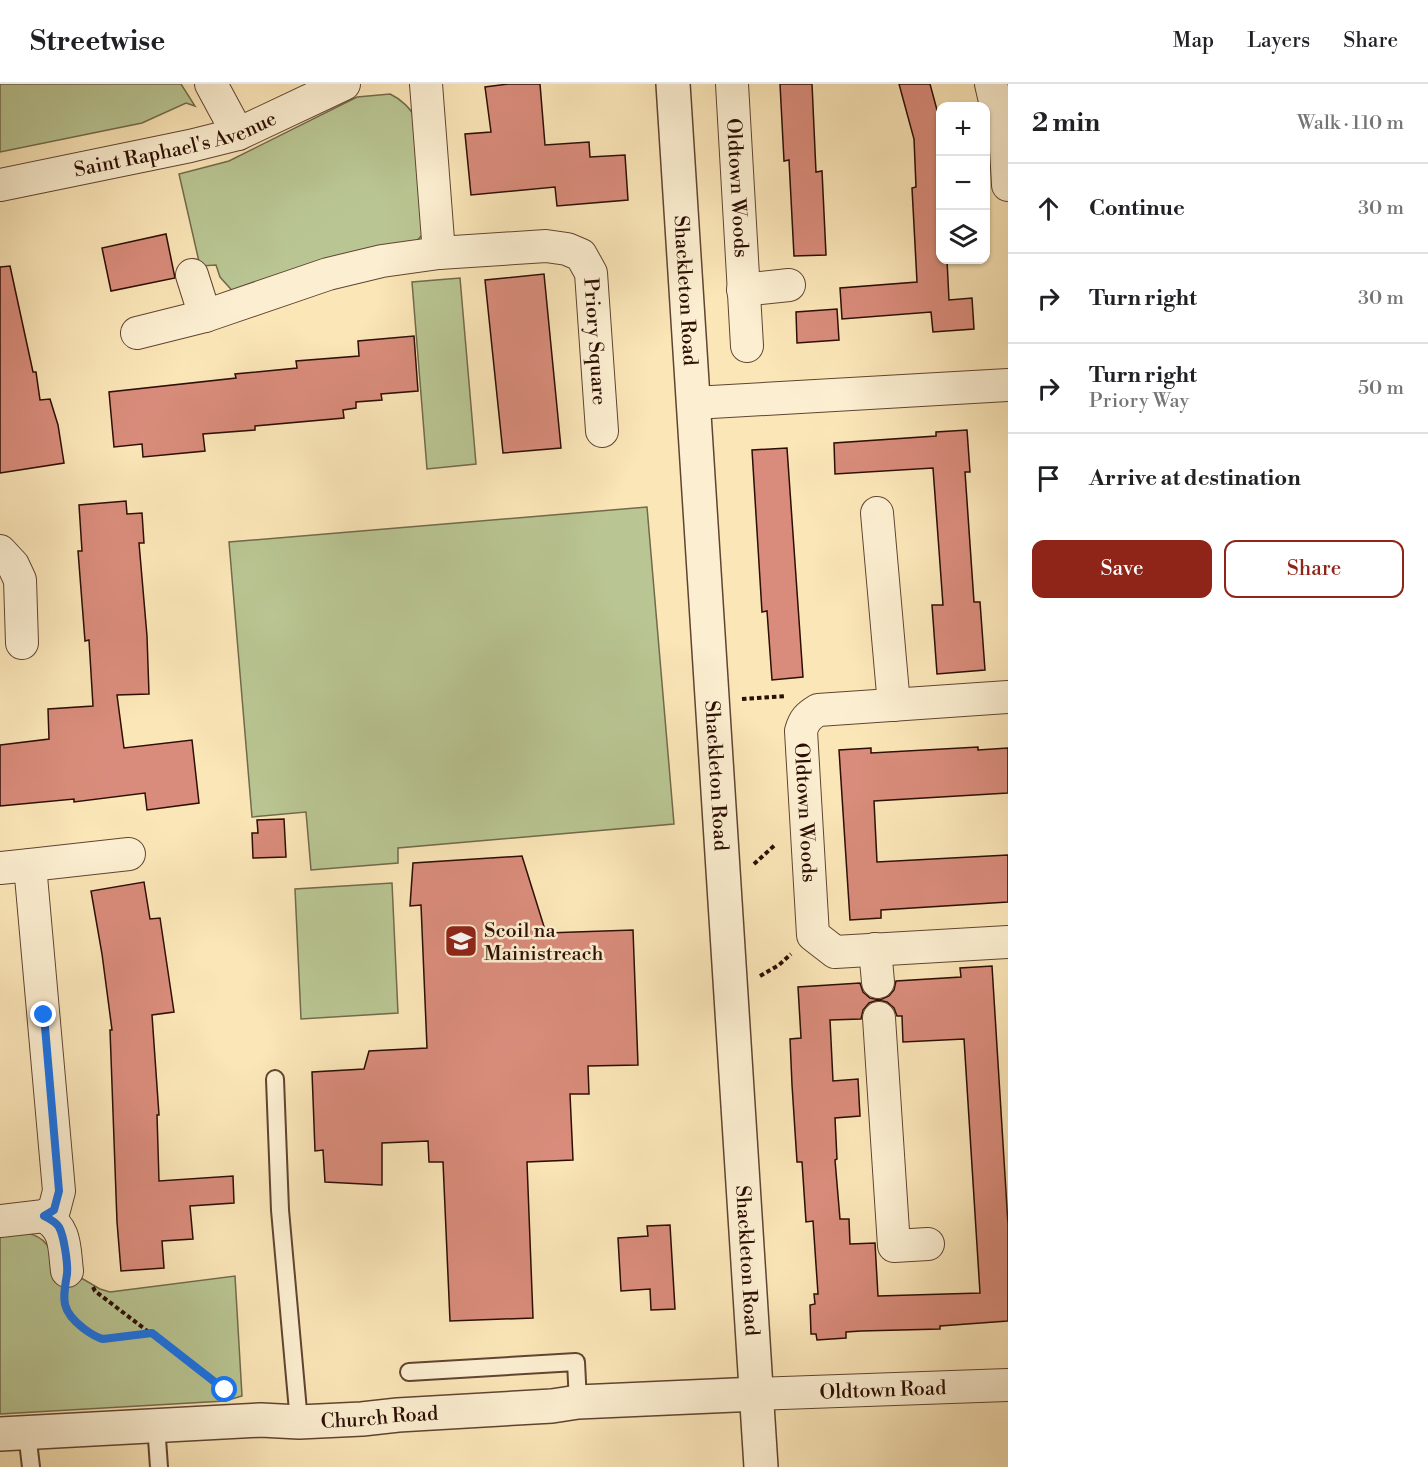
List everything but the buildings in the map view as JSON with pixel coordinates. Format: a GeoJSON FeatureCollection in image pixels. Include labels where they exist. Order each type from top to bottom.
{"type":"FeatureCollection","features":[{"type":"Feature","properties":{"kind":"street"},"geometry":{"type":"LineString","coordinates":[[212,84],[238,134]]}},
{"type":"Feature","properties":{"kind":"street","name":"Saint Raphael's Avenue"},"geometry":{"type":"LineString","coordinates":[[0,185],[238,134],[344,84]]}},
{"type":"Feature","properties":{"kind":"street"},"geometry":{"type":"LineString","coordinates":[[426,84],[439,254]]}},
{"type":"Feature","properties":{"kind":"street","name":"Shackleton Road"},"geometry":{"type":"LineString","coordinates":[[673,84],[761,1467]]}},
{"type":"Feature","properties":{"kind":"street","name":"Oldtown Woods"},"geometry":{"type":"LineString","coordinates":[[732,84],[747,346]]}},
{"type":"Feature","properties":{"kind":"street"},"geometry":{"type":"LineString","coordinates":[[991,84],[1007,149],[1008,185]]}},
{"type":"Feature","properties":{"kind":"street","name":"Priory Square"},"geometry":{"type":"LineString","coordinates":[[137,333],[205,316],[328,274],[382,261],[439,254],[552,246],[567,249],[581,255],[591,273],[602,431]]}},
{"type":"Feature","properties":{"kind":"street"},"geometry":{"type":"LineString","coordinates":[[192,275],[205,316]]}},
{"type":"Feature","properties":{"kind":"street"},"geometry":{"type":"LineString","coordinates":[[743,290],[789,285]]}},
{"type":"Feature","properties":{"kind":"street"},"geometry":{"type":"LineString","coordinates":[[694,403],[1008,385]]}},
{"type":"Feature","properties":{"kind":"street"},"geometry":{"type":"LineString","coordinates":[[877,513],[894,705]]}},
{"type":"Feature","properties":{"kind":"street"},"geometry":{"type":"LineString","coordinates":[[0,551],[13,565],[20,580],[15,627]]}},
{"type":"Feature","properties":{"kind":"street","name":"Oldtown Woods"},"geometry":{"type":"LineString","coordinates":[[824,943],[801,731],[808,716],[818,710],[1008,697]]}},
{"type":"Feature","properties":{"kind":"street"},"geometry":{"type":"LineString","coordinates":[[0,868],[129,854]]}},
{"type":"Feature","properties":{"kind":"street"},"geometry":{"type":"LineString","coordinates":[[0,1221],[44,1216],[54,1210],[59,1191],[30,865]]}},
{"type":"Feature","properties":{"kind":"street"},"geometry":{"type":"LineString","coordinates":[[824,943],[875,950],[1008,942]]}},
{"type":"Feature","properties":{"kind":"street"},"geometry":{"type":"LineString","coordinates":[[875,950],[878,982]]}},
{"type":"Feature","properties":{"kind":"street"},"geometry":{"type":"LineString","coordinates":[[879,1018],[894,1246],[928,1244]]}},
{"type":"Feature","properties":{"kind":"street"},"geometry":{"type":"LineString","coordinates":[[44,1216],[55,1222],[59,1228],[80,1278]]}},
{"type":"Feature","properties":{"kind":"street","name":"Oldtown Road"},"geometry":{"type":"LineString","coordinates":[[757,1394],[1008,1385]]}},
{"type":"Feature","properties":{"kind":"street","name":"Church Road"},"geometry":{"type":"LineString","coordinates":[[14,1434],[261,1420],[299,1422],[552,1406],[578,1402],[757,1394]]}},
{"type":"Feature","properties":{"kind":"lane"},"geometry":{"type":"LineString","coordinates":[[275,1079],[280,1210],[299,1422]]}},
{"type":"Feature","properties":{"kind":"lane"},"geometry":{"type":"LineString","coordinates":[[409,1372],[576,1362],[578,1402]]}},
{"type":"Feature","properties":{"kind":"lane"},"geometry":{"type":"LineString","coordinates":[[156,1425],[159,1467]]}},
{"type":"Feature","properties":{"kind":"lane"},"geometry":{"type":"LineString","coordinates":[[14,1434],[31,1467]]}},
{"type":"Feature","properties":{"kind":"path"},"geometry":{"type":"LineString","coordinates":[[740,699],[792,696]]}},
{"type":"Feature","properties":{"kind":"path"},"geometry":{"type":"LineString","coordinates":[[754,979],[824,943]]}},
{"type":"Feature","properties":{"kind":"path"},"geometry":{"type":"LineString","coordinates":[[152,1333],[103,1339],[89,1333],[76,1323],[66,1310],[63,1288],[80,1278],[95,1291],[152,1333],[225,1390],[230,1398]]}},
{"type":"Feature","properties":{"kind":"green space"},"geometry":{"type":"Polygon","coordinates":[[[0,84],[181,84],[195,106],[186,103],[142,123],[0,152],[0,84]]]}},
{"type":"Feature","properties":{"kind":"green space"},"geometry":{"type":"Polygon","coordinates":[[[390,94],[399,99],[417,119],[422,235],[415,243],[236,295],[220,277],[216,265],[200,266],[179,174],[229,161],[357,97],[390,94]]]}},
{"type":"Feature","properties":{"kind":"green space"},"geometry":{"type":"Polygon","coordinates":[[[460,278],[476,464],[427,469],[412,282],[460,278]]]}},
{"type":"Feature","properties":{"kind":"green space"},"geometry":{"type":"Polygon","coordinates":[[[647,507],[674,824],[398,848],[398,863],[311,870],[306,812],[252,817],[229,542],[647,507]]]}},
{"type":"Feature","properties":{"kind":"green space"},"geometry":{"type":"Polygon","coordinates":[[[392,883],[398,1013],[301,1019],[295,889],[392,883]]]}},
{"type":"Feature","properties":{"kind":"green space"},"geometry":{"type":"Polygon","coordinates":[[[24,1232],[40,1238],[49,1248],[57,1278],[83,1279],[110,1292],[235,1276],[242,1396],[225,1401],[0,1414],[0,1234],[24,1232]]]}},
{"type":"Feature","properties":{"kind":"place","name":"Scoil na Mainistreach"},"geometry":{"type":"Point","coordinates":[461,941]}},
{"type":"Feature","properties":{"kind":"route"},"geometry":{"type":"LineString","coordinates":[[44,1015],[59,1191],[54,1210],[44,1216],[55,1222],[63,1236],[68,1271],[63,1288],[66,1310],[76,1323],[89,1333],[103,1339],[152,1333],[225,1390]]}}]}
